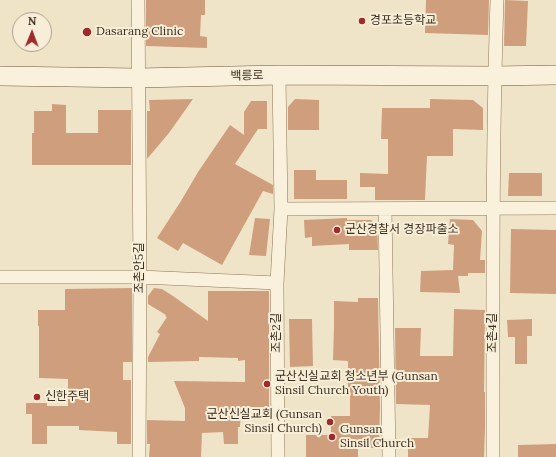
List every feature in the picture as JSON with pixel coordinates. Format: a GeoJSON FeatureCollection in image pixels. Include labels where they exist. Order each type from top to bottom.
{"type":"FeatureCollection","features":[{"type":"Feature","properties":{"kind":"street","name":"조촌안5길"},"geometry":{"type":"LineString","coordinates":[[138,0],[140,277],[138,457]]}},
{"type":"Feature","properties":{"kind":"street"},"geometry":{"type":"LineString","coordinates":[[494,76],[497,0]]}},
{"type":"Feature","properties":{"kind":"street","name":"백릉로"},"geometry":{"type":"LineString","coordinates":[[0,76],[138,78],[279,75],[556,75]]}},
{"type":"Feature","properties":{"kind":"street","name":"조촌2길"},"geometry":{"type":"LineString","coordinates":[[278,457],[277,283],[281,209],[279,75]]}},
{"type":"Feature","properties":{"kind":"street","name":"조촌4길"},"geometry":{"type":"LineString","coordinates":[[493,457],[494,76]]}},
{"type":"Feature","properties":{"kind":"street"},"geometry":{"type":"LineString","coordinates":[[281,209],[556,208]]}},
{"type":"Feature","properties":{"kind":"street"},"geometry":{"type":"LineString","coordinates":[[385,209],[389,457]]}},
{"type":"Feature","properties":{"kind":"street"},"geometry":{"type":"LineString","coordinates":[[0,277],[140,277],[277,283]]}},
{"type":"Feature","properties":{"kind":"building"},"geometry":{"type":"Polygon","coordinates":[[[146,0],[205,0],[205,15],[201,15],[200,36],[207,37],[207,48],[146,46],[146,0]]]}},
{"type":"Feature","properties":{"kind":"building"},"geometry":{"type":"Polygon","coordinates":[[[426,0],[489,0],[488,35],[425,33],[426,0]]]}},
{"type":"Feature","properties":{"kind":"building"},"geometry":{"type":"Polygon","coordinates":[[[505,0],[528,1],[526,46],[504,46],[505,0]]]}},
{"type":"Feature","properties":{"kind":"building"},"geometry":{"type":"Polygon","coordinates":[[[193,99],[169,133],[147,159],[147,111],[150,111],[149,100],[193,99]]]}},
{"type":"Feature","properties":{"kind":"building"},"geometry":{"type":"Polygon","coordinates":[[[295,99],[319,100],[319,130],[288,130],[288,107],[295,99]]]}},
{"type":"Feature","properties":{"kind":"building"},"geometry":{"type":"Polygon","coordinates":[[[430,99],[473,100],[483,108],[483,130],[453,129],[453,156],[427,156],[425,200],[375,200],[375,187],[360,187],[360,173],[388,174],[388,139],[381,139],[382,108],[430,108],[430,99]]]}},
{"type":"Feature","properties":{"kind":"building"},"geometry":{"type":"Polygon","coordinates":[[[251,101],[267,101],[267,129],[258,129],[235,164],[273,185],[273,194],[263,191],[222,265],[183,243],[178,251],[157,238],[198,172],[230,125],[244,135],[244,112],[251,101]]]}},
{"type":"Feature","properties":{"kind":"building"},"geometry":{"type":"Polygon","coordinates":[[[52,104],[66,105],[66,133],[98,133],[98,110],[131,110],[131,165],[32,165],[34,111],[52,111],[52,104]]]}},
{"type":"Feature","properties":{"kind":"building"},"geometry":{"type":"Polygon","coordinates":[[[294,170],[316,170],[316,180],[347,180],[347,199],[294,199],[294,170]]]}},
{"type":"Feature","properties":{"kind":"building"},"geometry":{"type":"Polygon","coordinates":[[[509,173],[542,173],[542,196],[508,196],[509,173]]]}},
{"type":"Feature","properties":{"kind":"building"},"geometry":{"type":"Polygon","coordinates":[[[255,218],[270,219],[266,256],[249,255],[255,218]]]}},
{"type":"Feature","properties":{"kind":"building"},"geometry":{"type":"Polygon","coordinates":[[[347,218],[347,220],[371,220],[377,226],[378,250],[349,250],[349,244],[312,246],[312,237],[305,238],[304,220],[347,218]]]}},
{"type":"Feature","properties":{"kind":"building"},"geometry":{"type":"Polygon","coordinates":[[[450,219],[473,220],[482,231],[480,260],[485,260],[485,273],[468,273],[468,276],[458,276],[460,293],[420,292],[421,271],[453,270],[454,245],[448,244],[450,219]]]}},
{"type":"Feature","properties":{"kind":"building"},"geometry":{"type":"Polygon","coordinates":[[[511,229],[556,230],[556,294],[510,293],[511,229]]]}},
{"type":"Feature","properties":{"kind":"building"},"geometry":{"type":"Polygon","coordinates":[[[132,288],[132,362],[123,362],[123,380],[131,380],[131,444],[117,444],[117,432],[79,430],[79,426],[47,426],[47,444],[32,444],[32,414],[26,414],[26,403],[47,403],[47,406],[68,406],[68,379],[39,378],[38,310],[65,310],[65,289],[132,288]]]}},
{"type":"Feature","properties":{"kind":"building"},"geometry":{"type":"Polygon","coordinates":[[[154,288],[162,289],[208,321],[208,291],[269,291],[269,407],[241,407],[240,427],[238,427],[238,444],[224,444],[223,432],[202,433],[201,457],[149,457],[150,444],[147,444],[147,420],[185,421],[185,408],[174,381],[245,382],[245,360],[238,361],[238,358],[199,357],[199,361],[148,362],[148,357],[160,334],[157,332],[167,317],[148,304],[148,296],[154,288]]]}},
{"type":"Feature","properties":{"kind":"building"},"geometry":{"type":"Polygon","coordinates":[[[358,298],[378,298],[380,407],[379,448],[358,448],[358,457],[306,457],[306,435],[331,435],[331,416],[350,416],[348,361],[333,360],[334,301],[358,302],[358,298]]]}},
{"type":"Feature","properties":{"kind":"building"},"geometry":{"type":"Polygon","coordinates":[[[454,309],[485,310],[484,457],[408,457],[408,438],[428,438],[430,405],[396,404],[395,328],[421,328],[420,356],[453,356],[454,309]]]}},
{"type":"Feature","properties":{"kind":"building"},"geometry":{"type":"Polygon","coordinates":[[[289,319],[312,319],[313,366],[290,367],[289,319]]]}},
{"type":"Feature","properties":{"kind":"building"},"geometry":{"type":"Polygon","coordinates":[[[532,319],[532,336],[527,336],[527,364],[515,364],[515,337],[508,337],[507,320],[532,319]]]}},
{"type":"Feature","properties":{"kind":"building"},"geometry":{"type":"Polygon","coordinates":[[[556,444],[556,457],[518,457],[518,445],[556,444]]]}},
{"type":"Feature","properties":{"kind":"place","name":"경포초등학교"},"geometry":{"type":"Point","coordinates":[362,21]}},
{"type":"Feature","properties":{"kind":"place","name":"Dasarang Clinic"},"geometry":{"type":"Point","coordinates":[87,32]}},
{"type":"Feature","properties":{"kind":"place","name":"군산경찰서 경장파출소"},"geometry":{"type":"Point","coordinates":[337,230]}},
{"type":"Feature","properties":{"kind":"place","name":"군산신실교회 청소년부 (Gunsan Sinsil Church Youth)"},"geometry":{"type":"Point","coordinates":[267,384]}},
{"type":"Feature","properties":{"kind":"place","name":"신한주택"},"geometry":{"type":"Point","coordinates":[37,397]}},
{"type":"Feature","properties":{"kind":"place","name":"군산신실교회 (Gunsan Sinsil Church)"},"geometry":{"type":"Point","coordinates":[330,422]}},
{"type":"Feature","properties":{"kind":"place","name":"Gunsan Sinsil Church"},"geometry":{"type":"Point","coordinates":[332,437]}}]}
